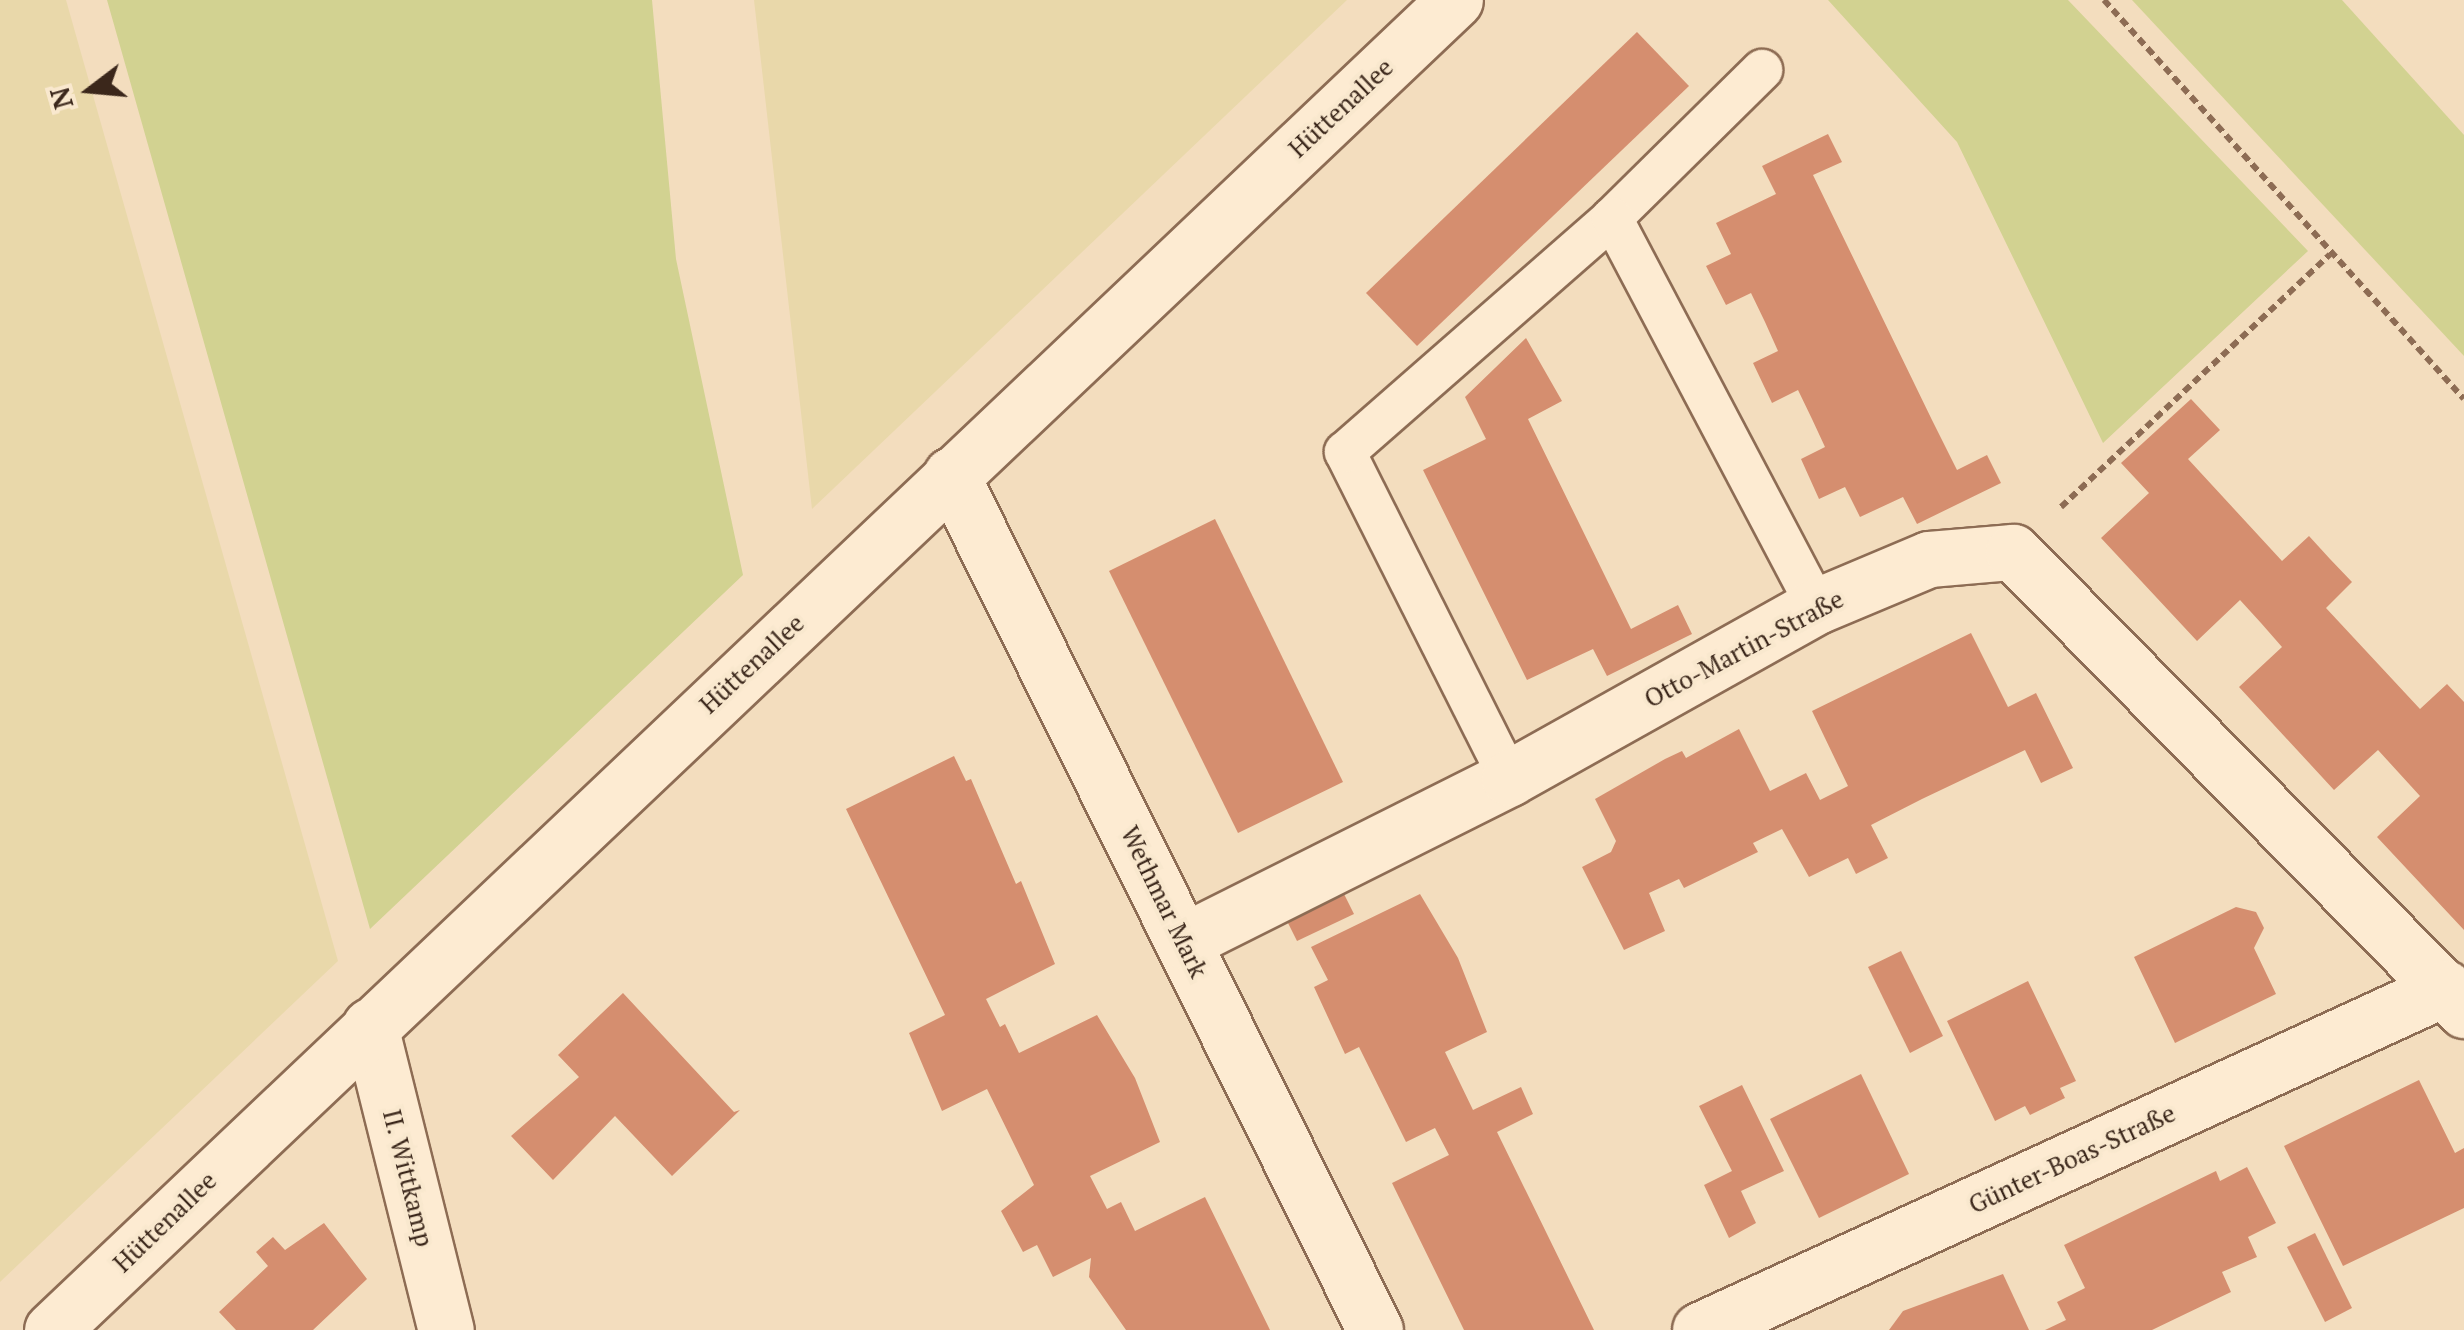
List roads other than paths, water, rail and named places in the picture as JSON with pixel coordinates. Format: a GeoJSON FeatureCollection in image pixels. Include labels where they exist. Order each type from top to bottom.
{"type":"FeatureCollection","features":[{"type":"Feature","properties":{"kind":"street","name":"Hüttenallee"},"geometry":{"type":"LineString","coordinates":[[52,1330],[1455,0]]}},
{"type":"Feature","properties":{"kind":"street","name":"Wethmar Mark"},"geometry":{"type":"LineString","coordinates":[[951,475],[1375,1330]]}},
{"type":"Feature","properties":{"kind":"street","name":"Otto-Martin-Straße"},"geometry":{"type":"LineString","coordinates":[[1184,940],[1509,778],[1817,606],[1929,559],[2013,552],[2454,999]]}},
{"type":"Feature","properties":{"kind":"street","name":"Günter-Boas-Straße"},"geometry":{"type":"LineString","coordinates":[[1700,1330],[2454,999]]}},
{"type":"Feature","properties":{"kind":"street","name":"II. Wittkamp"},"geometry":{"type":"LineString","coordinates":[[370,1026],[446,1330]]}},
{"type":"Feature","properties":{"kind":"lane"},"geometry":{"type":"LineString","coordinates":[[1509,778],[1345,452],[1612,218],[1762,70]]}},
{"type":"Feature","properties":{"kind":"lane"},"geometry":{"type":"LineString","coordinates":[[1612,218],[1817,606]]}}]}
